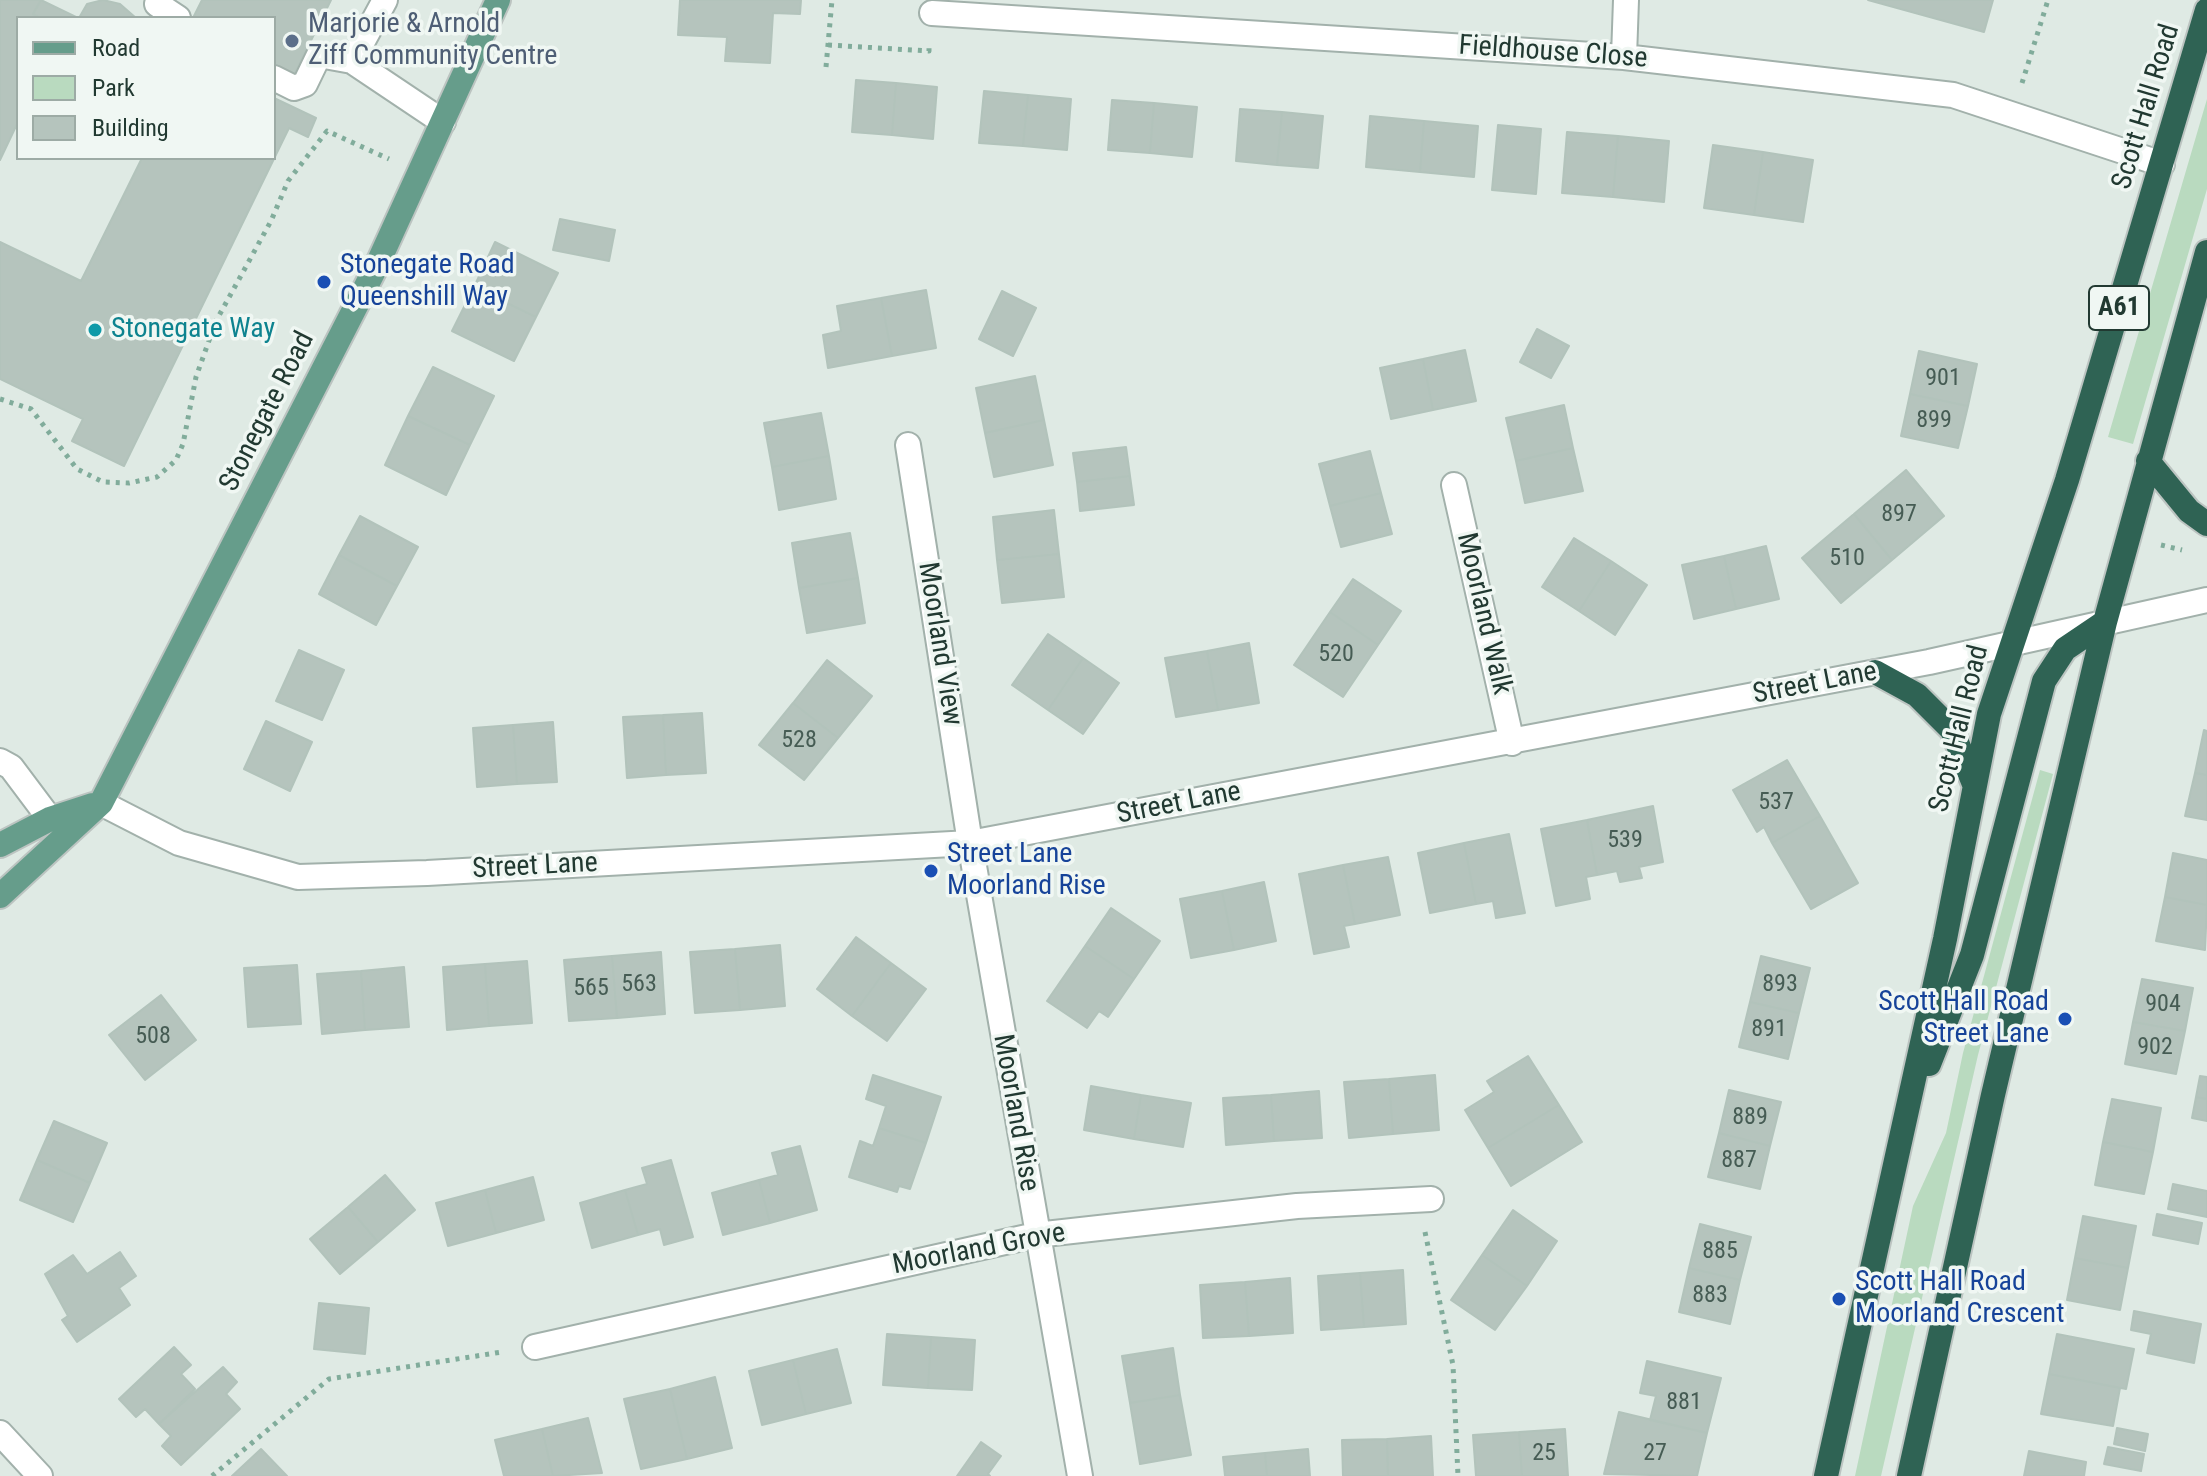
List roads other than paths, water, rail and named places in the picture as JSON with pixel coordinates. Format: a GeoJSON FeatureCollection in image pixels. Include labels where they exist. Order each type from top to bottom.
{"type":"FeatureCollection","features":[{"type":"Feature","properties":{"kind":"highway","name":"Scott Hall Road"},"geometry":{"type":"LineString","coordinates":[[1826,1476],[1945,939],[1989,714],[2067,480],[2207,10]]}},
{"type":"Feature","properties":{"kind":"highway","name":"A61"},"geometry":{"type":"LineString","coordinates":[[1909,1476],[1993,1095],[2105,622],[2207,252]]}},
{"type":"Feature","properties":{"kind":"highway"},"geometry":{"type":"LineString","coordinates":[[2148,461],[2189,511],[2207,524]]}},
{"type":"Feature","properties":{"kind":"highway"},"geometry":{"type":"LineString","coordinates":[[1898,1140],[1972,955],[2044,681],[2065,649],[2105,622]]}},
{"type":"Feature","properties":{"kind":"highway"},"geometry":{"type":"LineString","coordinates":[[1875,672],[1917,695],[1952,730],[1974,784]]}},
{"type":"Feature","properties":{"kind":"main road","name":"Stonegate Road"},"geometry":{"type":"LineString","coordinates":[[0,896],[101,803],[378,263],[498,0]]}},
{"type":"Feature","properties":{"kind":"main road"},"geometry":{"type":"LineString","coordinates":[[0,845],[50,819],[101,803]]}},
{"type":"Feature","properties":{"kind":"street"},"geometry":{"type":"LineString","coordinates":[[352,61],[385,0]]}},
{"type":"Feature","properties":{"kind":"street"},"geometry":{"type":"LineString","coordinates":[[1624,57],[1626,0]]}},
{"type":"Feature","properties":{"kind":"street"},"geometry":{"type":"LineString","coordinates":[[157,4],[175,16]]}},
{"type":"Feature","properties":{"kind":"street","name":"Fieldhouse Close"},"geometry":{"type":"LineString","coordinates":[[932,13],[1624,57],[1953,95],[2162,164]]}},
{"type":"Feature","properties":{"kind":"street"},"geometry":{"type":"LineString","coordinates":[[276,79],[294,88],[305,84],[319,55],[352,61],[443,122]]}},
{"type":"Feature","properties":{"kind":"street","name":"Moorland View"},"geometry":{"type":"LineString","coordinates":[[908,445],[970,843]]}},
{"type":"Feature","properties":{"kind":"street","name":"Moorland Walk"},"geometry":{"type":"LineString","coordinates":[[1454,485],[1512,743]]}},
{"type":"Feature","properties":{"kind":"street","name":"Street Lane"},"geometry":{"type":"LineString","coordinates":[[101,803],[179,843],[298,877],[443,873],[970,843],[1875,672],[2207,600]]}},
{"type":"Feature","properties":{"kind":"street"},"geometry":{"type":"LineString","coordinates":[[0,761],[11,767],[50,819]]}},
{"type":"Feature","properties":{"kind":"street","name":"Moorland Rise"},"geometry":{"type":"LineString","coordinates":[[970,843],[1080,1476]]}},
{"type":"Feature","properties":{"kind":"street","name":"Moorland Grove"},"geometry":{"type":"LineString","coordinates":[[535,1347],[1036,1235],[1297,1206],[1424,1199]]}},
{"type":"Feature","properties":{"kind":"street"},"geometry":{"type":"LineString","coordinates":[[0,1433],[40,1476]]}},
{"type":"Feature","properties":{"kind":"place","name":"Marjorie & Arnold Ziff Community Centre"},"geometry":{"type":"Point","coordinates":[292,41]}},
{"type":"Feature","properties":{"kind":"place","name":"Stonegate Road Queenshill Way"},"geometry":{"type":"Point","coordinates":[324,282]}},
{"type":"Feature","properties":{"kind":"place","name":"Stonegate Way"},"geometry":{"type":"Point","coordinates":[95,330]}},
{"type":"Feature","properties":{"kind":"place","name":"Street Lane Moorland Rise"},"geometry":{"type":"Point","coordinates":[931,871]}},
{"type":"Feature","properties":{"kind":"place","name":"Scott Hall Road Street Lane"},"geometry":{"type":"Point","coordinates":[2065,1019]}},
{"type":"Feature","properties":{"kind":"place","name":"Scott Hall Road Moorland Crescent"},"geometry":{"type":"Point","coordinates":[1839,1299]}}]}
